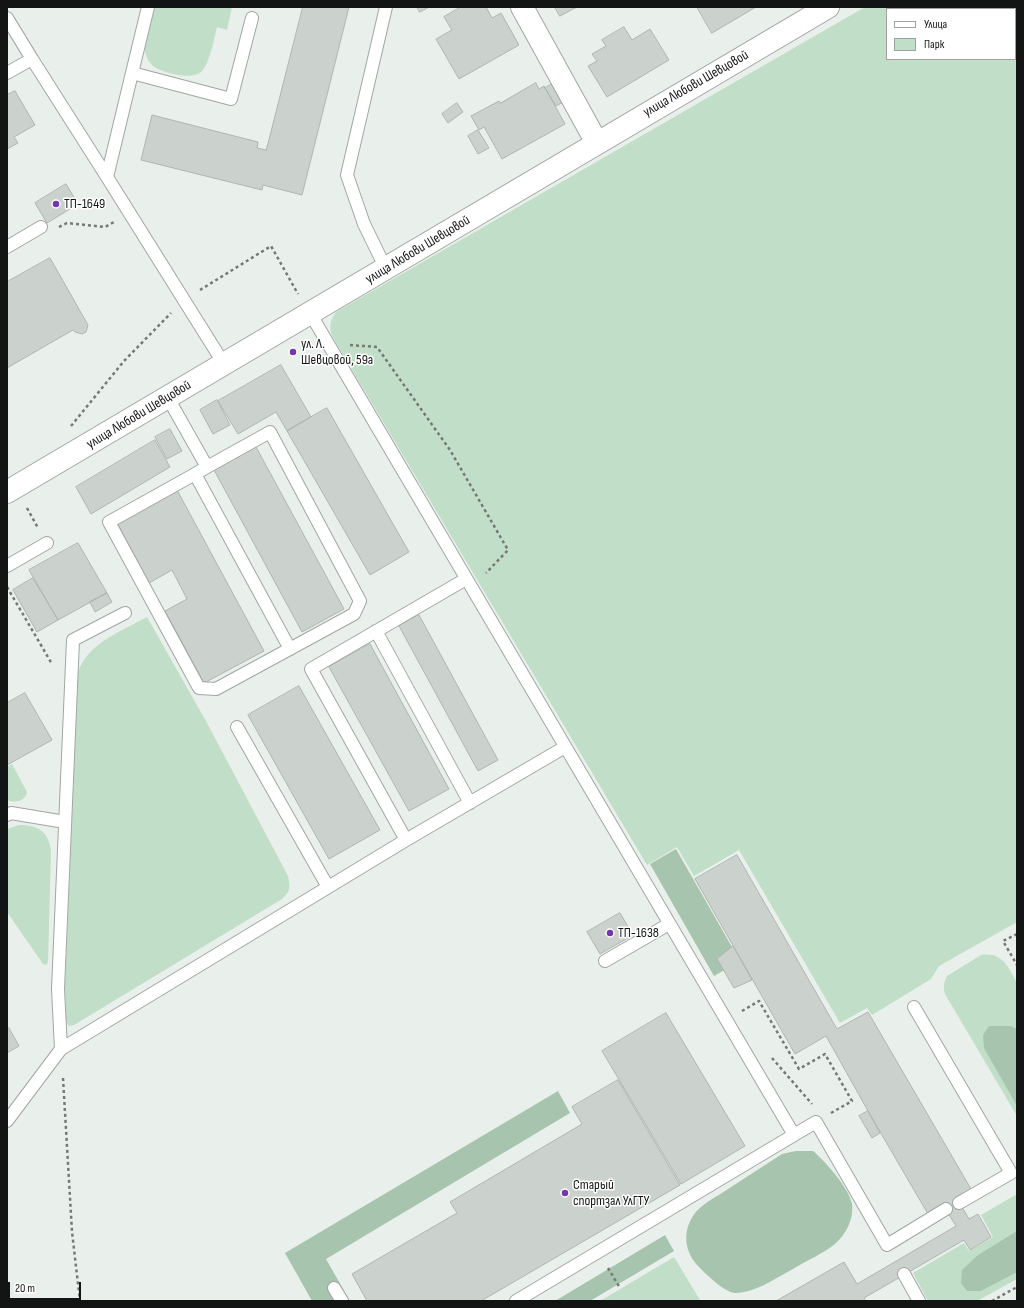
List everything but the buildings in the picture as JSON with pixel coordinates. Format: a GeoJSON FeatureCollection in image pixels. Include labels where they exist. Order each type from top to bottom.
{"type":"FeatureCollection","features":[{"type":"Feature","properties":{"kind":"street"},"geometry":{"type":"LineString","coordinates":[[522,7],[597,143]]}},
{"type":"Feature","properties":{"kind":"street","name":"улица Любови Шевцовой"},"geometry":{"type":"LineString","coordinates":[[7,492],[310,314],[820,9]]}},
{"type":"Feature","properties":{"kind":"lane"},"geometry":{"type":"LineString","coordinates":[[107,177],[148,7]]}},
{"type":"Feature","properties":{"kind":"lane"},"geometry":{"type":"LineString","coordinates":[[386,7],[347,175],[364,224],[386,268]]}},
{"type":"Feature","properties":{"kind":"lane"},"geometry":{"type":"LineString","coordinates":[[7,18],[224,364]]}},
{"type":"Feature","properties":{"kind":"lane"},"geometry":{"type":"LineString","coordinates":[[132,73],[231,99],[252,18]]}},
{"type":"Feature","properties":{"kind":"lane"},"geometry":{"type":"LineString","coordinates":[[7,73],[32,58]]}},
{"type":"Feature","properties":{"kind":"lane"},"geometry":{"type":"LineString","coordinates":[[7,247],[41,227]]}},
{"type":"Feature","properties":{"kind":"lane"},"geometry":{"type":"LineString","coordinates":[[310,314],[794,1135]]}},
{"type":"Feature","properties":{"kind":"lane"},"geometry":{"type":"LineString","coordinates":[[168,398],[207,467]]}},
{"type":"Feature","properties":{"kind":"lane"},"geometry":{"type":"LineString","coordinates":[[270,432],[360,601],[354,614],[216,689],[199,688],[109,522],[207,467],[270,432]]}},
{"type":"Feature","properties":{"kind":"lane"},"geometry":{"type":"LineString","coordinates":[[195,474],[290,649]]}},
{"type":"Feature","properties":{"kind":"lane"},"geometry":{"type":"LineString","coordinates":[[7,566],[47,543]]}},
{"type":"Feature","properties":{"kind":"lane"},"geometry":{"type":"LineString","coordinates":[[406,840],[311,668],[376,631],[469,584]]}},
{"type":"Feature","properties":{"kind":"lane"},"geometry":{"type":"LineString","coordinates":[[61,1049],[58,989],[73,640],[125,613]]}},
{"type":"Feature","properties":{"kind":"lane"},"geometry":{"type":"LineString","coordinates":[[376,631],[470,802]]}},
{"type":"Feature","properties":{"kind":"lane"},"geometry":{"type":"LineString","coordinates":[[237,727],[328,887]]}},
{"type":"Feature","properties":{"kind":"lane"},"geometry":{"type":"LineString","coordinates":[[7,1120],[61,1049],[406,840],[565,747]]}},
{"type":"Feature","properties":{"kind":"lane"},"geometry":{"type":"LineString","coordinates":[[7,815],[11,813],[65,822]]}},
{"type":"Feature","properties":{"kind":"lane"},"geometry":{"type":"LineString","coordinates":[[605,962],[669,924]]}},
{"type":"Feature","properties":{"kind":"lane"},"geometry":{"type":"LineString","coordinates":[[914,1007],[1011,1173],[959,1203]]}},
{"type":"Feature","properties":{"kind":"lane"},"geometry":{"type":"LineString","coordinates":[[516,1301],[816,1122],[887,1245],[946,1210]]}},
{"type":"Feature","properties":{"kind":"lane"},"geometry":{"type":"LineString","coordinates":[[904,1274],[919,1301]]}},
{"type":"Feature","properties":{"kind":"lane"},"geometry":{"type":"LineString","coordinates":[[334,1288],[342,1301]]}},
{"type":"Feature","properties":{"kind":"path"},"geometry":{"type":"LineString","coordinates":[[53,231],[67,223],[105,227],[130,213]]}},
{"type":"Feature","properties":{"kind":"path"},"geometry":{"type":"LineString","coordinates":[[70,427],[124,361],[184,300],[271,246],[310,314]]}},
{"type":"Feature","properties":{"kind":"path"},"geometry":{"type":"LineString","coordinates":[[328,344],[377,347],[450,450],[508,550],[469,584]]}},
{"type":"Feature","properties":{"kind":"path"},"geometry":{"type":"LineString","coordinates":[[7,587],[53,665]]}},
{"type":"Feature","properties":{"kind":"path"},"geometry":{"type":"LineString","coordinates":[[1017,934],[1003,942],[1017,965]]}},
{"type":"Feature","properties":{"kind":"path"},"geometry":{"type":"LineString","coordinates":[[726,1020],[759,1001],[799,1069],[825,1054],[852,1101],[816,1122]]}},
{"type":"Feature","properties":{"kind":"path"},"geometry":{"type":"LineString","coordinates":[[61,1049],[72,1232],[80,1301]]}},
{"type":"Feature","properties":{"kind":"path"},"geometry":{"type":"LineString","coordinates":[[599,1252],[620,1288]]}},
{"type":"Feature","properties":{"kind":"path"},"geometry":{"type":"LineString","coordinates":[[992,1301],[1017,1287]]}},
{"type":"Feature","properties":{"kind":"green space"},"geometry":{"type":"Polygon","coordinates":[[[155,7],[232,7],[227,30],[217,27],[205,67],[198,74],[185,76],[163,71],[153,66],[147,58],[145,45],[155,7]]]}},
{"type":"Feature","properties":{"kind":"green space"},"geometry":{"type":"Polygon","coordinates":[[[865,7],[980,8],[886,8],[886,60],[1016,60],[1017,16],[1017,922],[939,966],[931,979],[872,1015],[867,1008],[840,1023],[739,850],[694,876],[677,847],[647,865],[335,341],[330,326],[336,312],[865,7]]]}},
{"type":"Feature","properties":{"kind":"green space"},"geometry":{"type":"Polygon","coordinates":[[[147,617],[207,723],[288,876],[289,889],[287,894],[282,899],[74,1025],[69,1026],[66,1022],[65,986],[78,673],[89,654],[97,646],[106,639],[147,617]]]}},
{"type":"Feature","properties":{"kind":"green space"},"geometry":{"type":"Polygon","coordinates":[[[12,764],[27,792],[24,798],[19,801],[7,800],[7,767],[12,764]]]}},
{"type":"Feature","properties":{"kind":"green space"},"geometry":{"type":"Polygon","coordinates":[[[19,825],[32,826],[41,830],[50,843],[48,962],[46,965],[43,964],[7,912],[7,829],[19,825]]]}},
{"type":"Feature","properties":{"kind":"green space"},"geometry":{"type":"Polygon","coordinates":[[[676,849],[740,961],[714,976],[650,864],[676,849]]]}},
{"type":"Feature","properties":{"kind":"green space"},"geometry":{"type":"Polygon","coordinates":[[[981,955],[1000,958],[1007,966],[1017,983],[1017,1116],[944,991],[947,976],[981,955]]]}},
{"type":"Feature","properties":{"kind":"green space"},"geometry":{"type":"Polygon","coordinates":[[[989,1026],[1011,1026],[1017,1029],[1017,1106],[984,1048],[983,1035],[989,1026]]]}},
{"type":"Feature","properties":{"kind":"green space"},"geometry":{"type":"Polygon","coordinates":[[[558,1091],[570,1113],[326,1259],[350,1301],[312,1301],[285,1253],[558,1091]]]}},
{"type":"Feature","properties":{"kind":"green space"},"geometry":{"type":"Polygon","coordinates":[[[796,1151],[813,1151],[824,1161],[842,1183],[852,1204],[852,1215],[846,1231],[835,1244],[821,1254],[772,1281],[750,1291],[735,1293],[731,1292],[715,1282],[698,1266],[690,1255],[686,1242],[686,1236],[690,1222],[696,1212],[709,1201],[782,1154],[796,1151]]]}},
{"type":"Feature","properties":{"kind":"green space"},"geometry":{"type":"Polygon","coordinates":[[[1017,1194],[1017,1279],[977,1301],[928,1301],[913,1273],[964,1243],[969,1251],[993,1237],[981,1215],[1017,1194]]]}},
{"type":"Feature","properties":{"kind":"green space"},"geometry":{"type":"Polygon","coordinates":[[[1017,1231],[1017,1272],[981,1291],[967,1291],[961,1283],[962,1270],[978,1255],[1017,1231]]]}},
{"type":"Feature","properties":{"kind":"green space"},"geometry":{"type":"Polygon","coordinates":[[[665,1235],[674,1251],[590,1301],[555,1301],[665,1235]]]}},
{"type":"Feature","properties":{"kind":"green space"},"geometry":{"type":"Polygon","coordinates":[[[674,1257],[700,1300],[600,1301],[674,1257]]]}},
{"type":"Feature","properties":{"kind":"place","name":"ТП-1649"},"geometry":{"type":"Point","coordinates":[56,204]}},
{"type":"Feature","properties":{"kind":"place","name":"ул. Л. Шевцовой, 59а"},"geometry":{"type":"Point","coordinates":[293,352]}},
{"type":"Feature","properties":{"kind":"place","name":"ТП-1638"},"geometry":{"type":"Point","coordinates":[610,933]}},
{"type":"Feature","properties":{"kind":"place","name":"Старый спортзал УлГТУ"},"geometry":{"type":"Point","coordinates":[565,1193]}}]}
